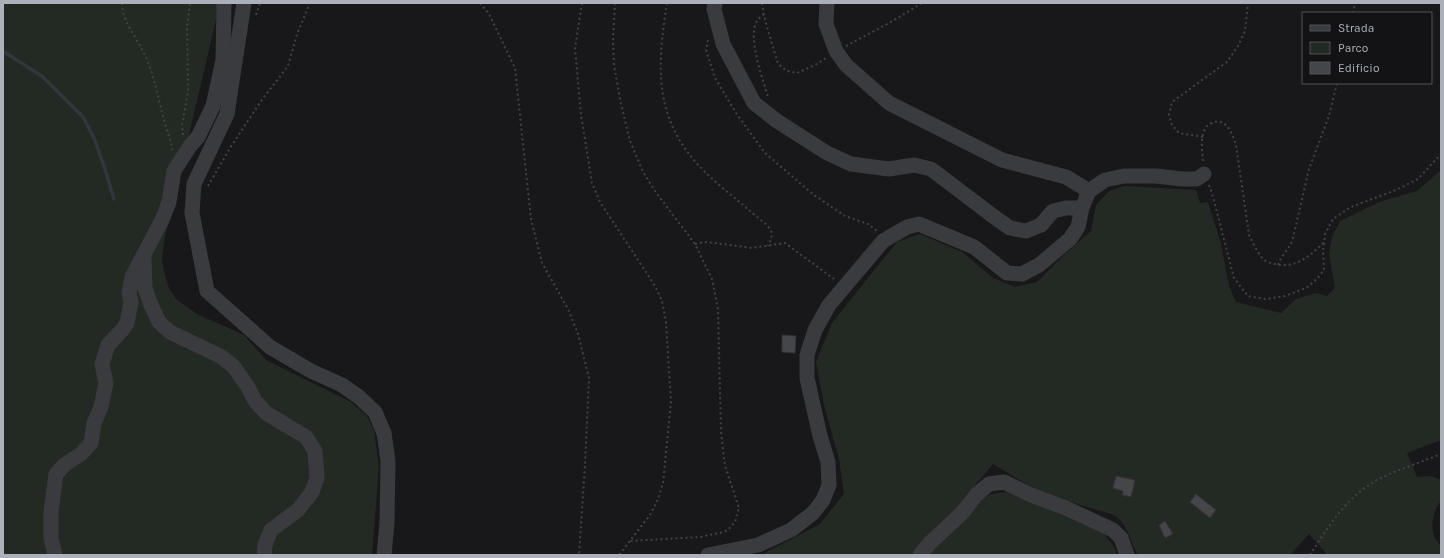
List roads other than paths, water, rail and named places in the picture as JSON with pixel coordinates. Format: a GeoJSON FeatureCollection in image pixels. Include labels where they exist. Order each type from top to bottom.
{"type":"FeatureCollection","features":[{"type":"Feature","properties":{"kind":"street"},"geometry":{"type":"LineString","coordinates":[[55,555],[51,538],[51,512],[56,474],[64,465],[81,454],[91,443],[94,423],[101,407],[106,383],[102,364],[108,345],[128,322],[131,302],[129,293],[132,277],[162,220],[169,202],[174,171],[190,146],[198,137],[213,106],[222,60],[224,3]]}},
{"type":"Feature","properties":{"kind":"street"},"geometry":{"type":"LineString","coordinates":[[244,3],[227,114],[194,184],[192,213],[207,291],[270,347],[311,371],[342,385],[359,397],[375,412],[384,433],[388,460],[387,523],[384,555]]}},
{"type":"Feature","properties":{"kind":"street"},"geometry":{"type":"LineString","coordinates":[[715,3],[714,9],[723,44],[754,103],[777,121],[827,153],[851,164],[889,169],[914,165],[931,169],[997,220],[1010,228],[1026,231],[1041,224],[1053,211],[1066,208],[1082,208]]}},
{"type":"Feature","properties":{"kind":"street"},"geometry":{"type":"LineString","coordinates":[[827,3],[826,24],[836,51],[846,65],[889,103],[1002,160],[1066,177],[1090,191]]}},
{"type":"Feature","properties":{"kind":"street"},"geometry":{"type":"LineString","coordinates":[[708,555],[758,545],[790,530],[813,513],[824,500],[829,485],[828,462],[820,436],[807,378],[807,355],[814,330],[829,305],[883,240],[906,227],[919,224],[974,247],[1007,272],[1022,274],[1039,265],[1070,239],[1078,227],[1082,208],[1090,191],[1105,180],[1124,176],[1156,176],[1197,179],[1204,174]]}},
{"type":"Feature","properties":{"kind":"street"},"geometry":{"type":"LineString","coordinates":[[144,256],[145,288],[159,322],[170,332],[222,357],[234,367],[248,387],[255,401],[266,413],[306,437],[315,451],[317,478],[312,492],[298,510],[271,530],[265,545],[264,555]]}},
{"type":"Feature","properties":{"kind":"street"},"geometry":{"type":"LineString","coordinates":[[920,555],[930,542],[958,517],[976,495],[990,484],[1004,482],[1113,530],[1121,538],[1127,555]]}},
{"type":"Feature","properties":{"kind":"waterway"},"geometry":{"type":"LineString","coordinates":[[3,51],[43,77],[83,117],[94,138],[114,199]]}}]}
